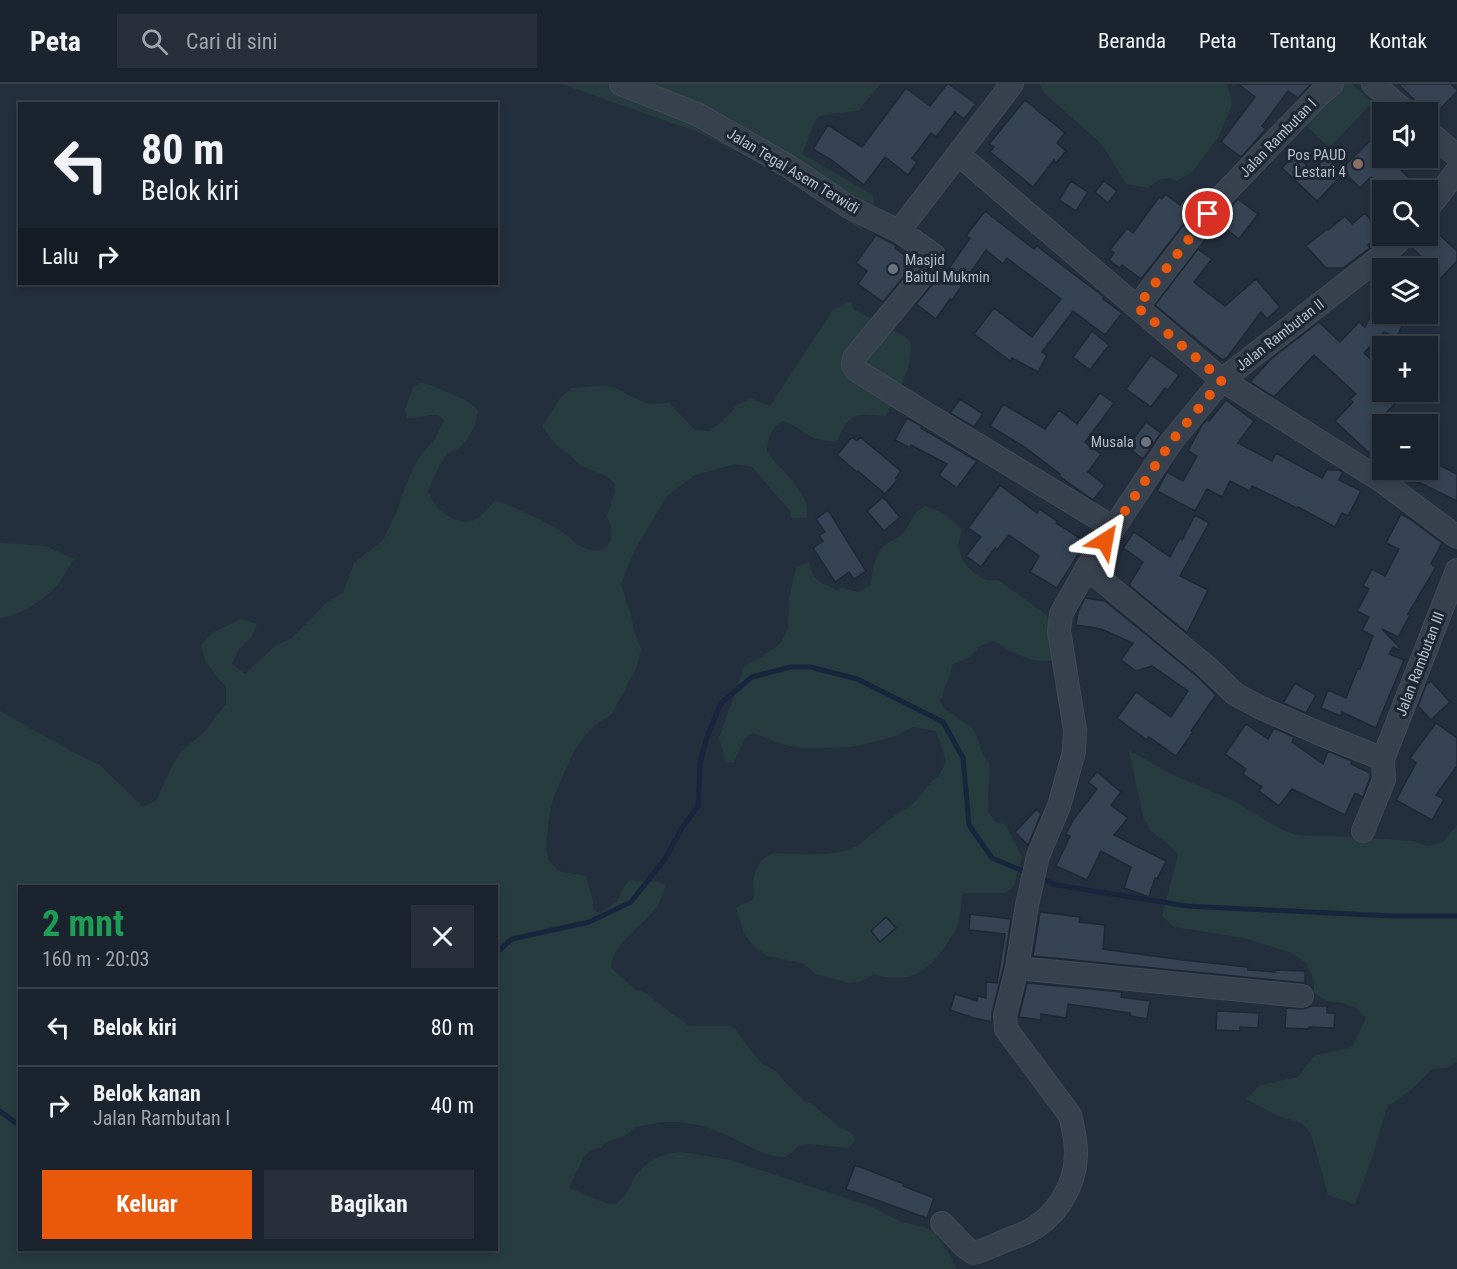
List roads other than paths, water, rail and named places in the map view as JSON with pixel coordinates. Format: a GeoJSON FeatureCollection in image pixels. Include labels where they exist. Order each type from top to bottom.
{"type":"FeatureCollection","features":[{"type":"Feature","properties":{"kind":"street","name":"Jalan Tegal Asem Terwidi"},"geometry":{"type":"LineString","coordinates":[[621,84],[697,114],[788,166],[849,207],[899,231],[934,255],[931,265],[854,358],[853,365],[856,370],[1114,528]]}},
{"type":"Feature","properties":{"kind":"street"},"geometry":{"type":"LineString","coordinates":[[899,231],[1012,84]]}},
{"type":"Feature","properties":{"kind":"street","name":"Jalan Rambutan I"},"geometry":{"type":"LineString","coordinates":[[1137,307],[1222,196],[1332,84]]}},
{"type":"Feature","properties":{"kind":"street"},"geometry":{"type":"LineString","coordinates":[[1374,84],[1395,102]]}},
{"type":"Feature","properties":{"kind":"street"},"geometry":{"type":"LineString","coordinates":[[1438,140],[1457,156]]}},
{"type":"Feature","properties":{"kind":"street"},"geometry":{"type":"LineString","coordinates":[[958,154],[1222,380],[1382,481],[1457,537]]}},
{"type":"Feature","properties":{"kind":"street"},"geometry":{"type":"LineString","coordinates":[[1438,195],[1457,171]]}},
{"type":"Feature","properties":{"kind":"street","name":"Jalan Rambutan II"},"geometry":{"type":"LineString","coordinates":[[1017,968],[1038,856],[1059,806],[1074,752],[1075,730],[1059,632],[1061,614],[1087,568],[1171,442],[1222,380],[1393,246]]}},
{"type":"Feature","properties":{"kind":"street"},"geometry":{"type":"LineString","coordinates":[[1087,568],[1208,668],[1234,694],[1312,731],[1383,759]]}},
{"type":"Feature","properties":{"kind":"street","name":"Jalan Rambutan III"},"geometry":{"type":"LineString","coordinates":[[1363,831],[1384,780],[1383,759],[1457,570]]}},
{"type":"Feature","properties":{"kind":"street"},"geometry":{"type":"LineString","coordinates":[[942,1223],[973,1253],[1030,1231],[1042,1223],[1059,1205],[1066,1195],[1075,1168],[1077,1154],[1070,1115],[1006,1029],[1005,1016],[1017,968],[1302,996]]}},
{"type":"Feature","properties":{"kind":"waterway"},"geometry":{"type":"LineString","coordinates":[[498,951],[512,939],[589,922],[631,902],[665,859],[682,828],[698,806],[700,764],[707,737],[721,703],[752,677],[791,667],[810,667],[857,679],[943,722],[963,758],[969,825],[992,858],[1028,873]]}},
{"type":"Feature","properties":{"kind":"waterway"},"geometry":{"type":"LineString","coordinates":[[1040,878],[1056,885],[1187,906],[1392,916],[1457,916]]}},
{"type":"Feature","properties":{"kind":"waterway"},"geometry":{"type":"LineString","coordinates":[[0,1111],[18,1124]]}},
{"type":"Feature","properties":{"kind":"place","name":"Pos PAUD Lestari 4"},"geometry":{"type":"Point","coordinates":[1358,164]}},
{"type":"Feature","properties":{"kind":"place","name":"Masjid Baitul Mukmin"},"geometry":{"type":"Point","coordinates":[893,269]}},
{"type":"Feature","properties":{"kind":"place","name":"Musala"},"geometry":{"type":"Point","coordinates":[1146,442]}}]}
